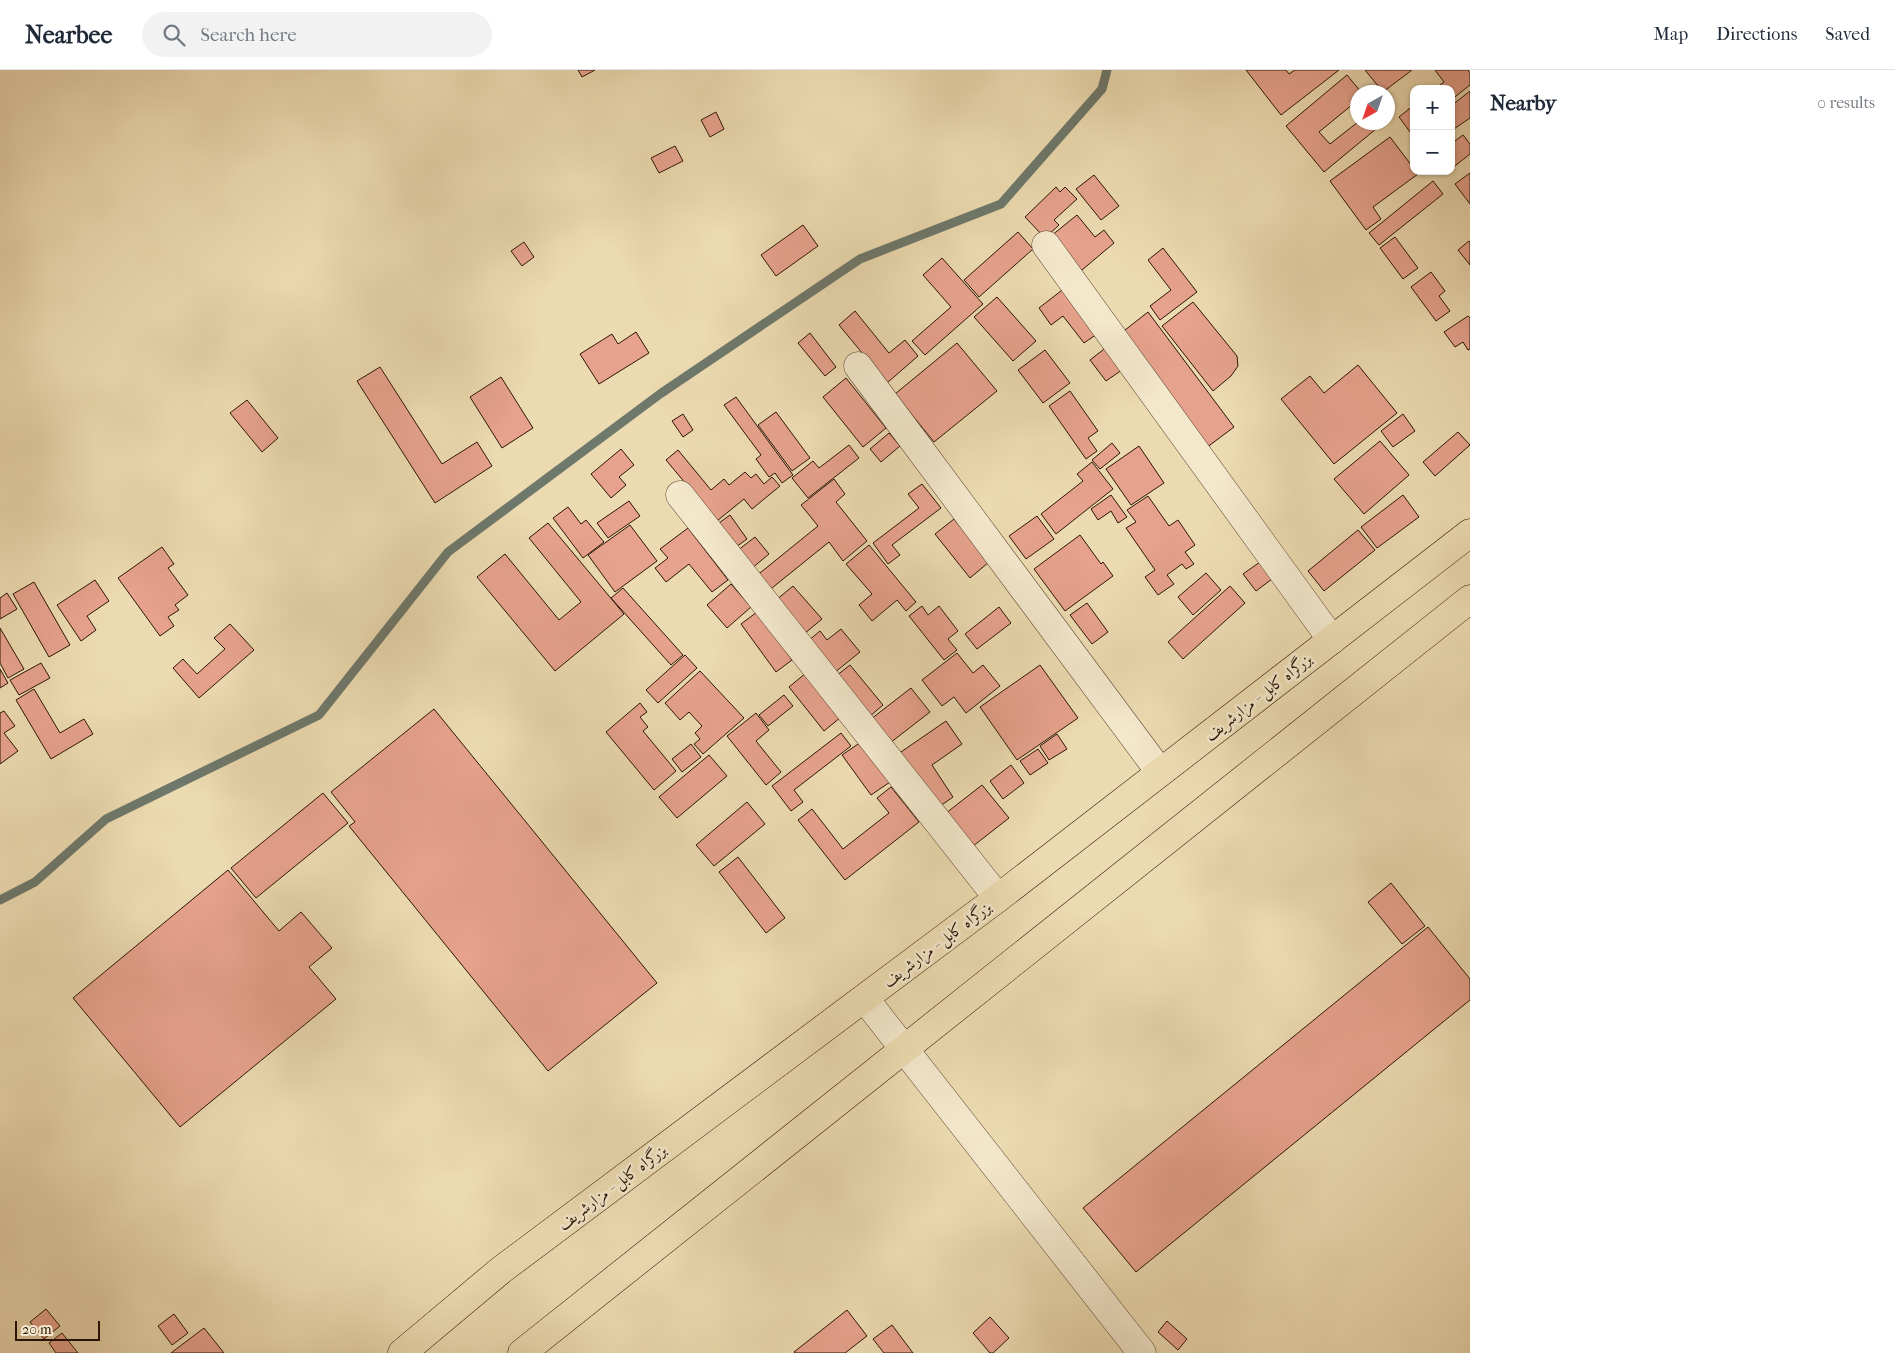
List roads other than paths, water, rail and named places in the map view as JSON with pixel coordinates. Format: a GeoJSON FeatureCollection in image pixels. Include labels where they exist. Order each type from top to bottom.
{"type":"FeatureCollection","features":[{"type":"Feature","properties":{"kind":"highway","name":"بزرگراه کابل - مزارشریف"},"geometry":{"type":"LineString","coordinates":[[402,1353],[501,1270],[998,898],[1470,533]]}},
{"type":"Feature","properties":{"kind":"highway"},"geometry":{"type":"LineString","coordinates":[[522,1353],[1470,599]]}},
{"type":"Feature","properties":{"kind":"street"},"geometry":{"type":"LineString","coordinates":[[1046,245],[1332,640]]}},
{"type":"Feature","properties":{"kind":"street"},"geometry":{"type":"LineString","coordinates":[[858,366],[1160,772]]}},
{"type":"Feature","properties":{"kind":"street"},"geometry":{"type":"LineString","coordinates":[[680,494],[998,898]]}},
{"type":"Feature","properties":{"kind":"street"},"geometry":{"type":"LineString","coordinates":[[865,999],[1142,1353]]}},
{"type":"Feature","properties":{"kind":"waterway"},"geometry":{"type":"LineString","coordinates":[[0,900],[35,882],[106,819],[319,715],[448,552],[660,394],[860,259],[1001,204],[1102,89],[1107,70]]}}]}
